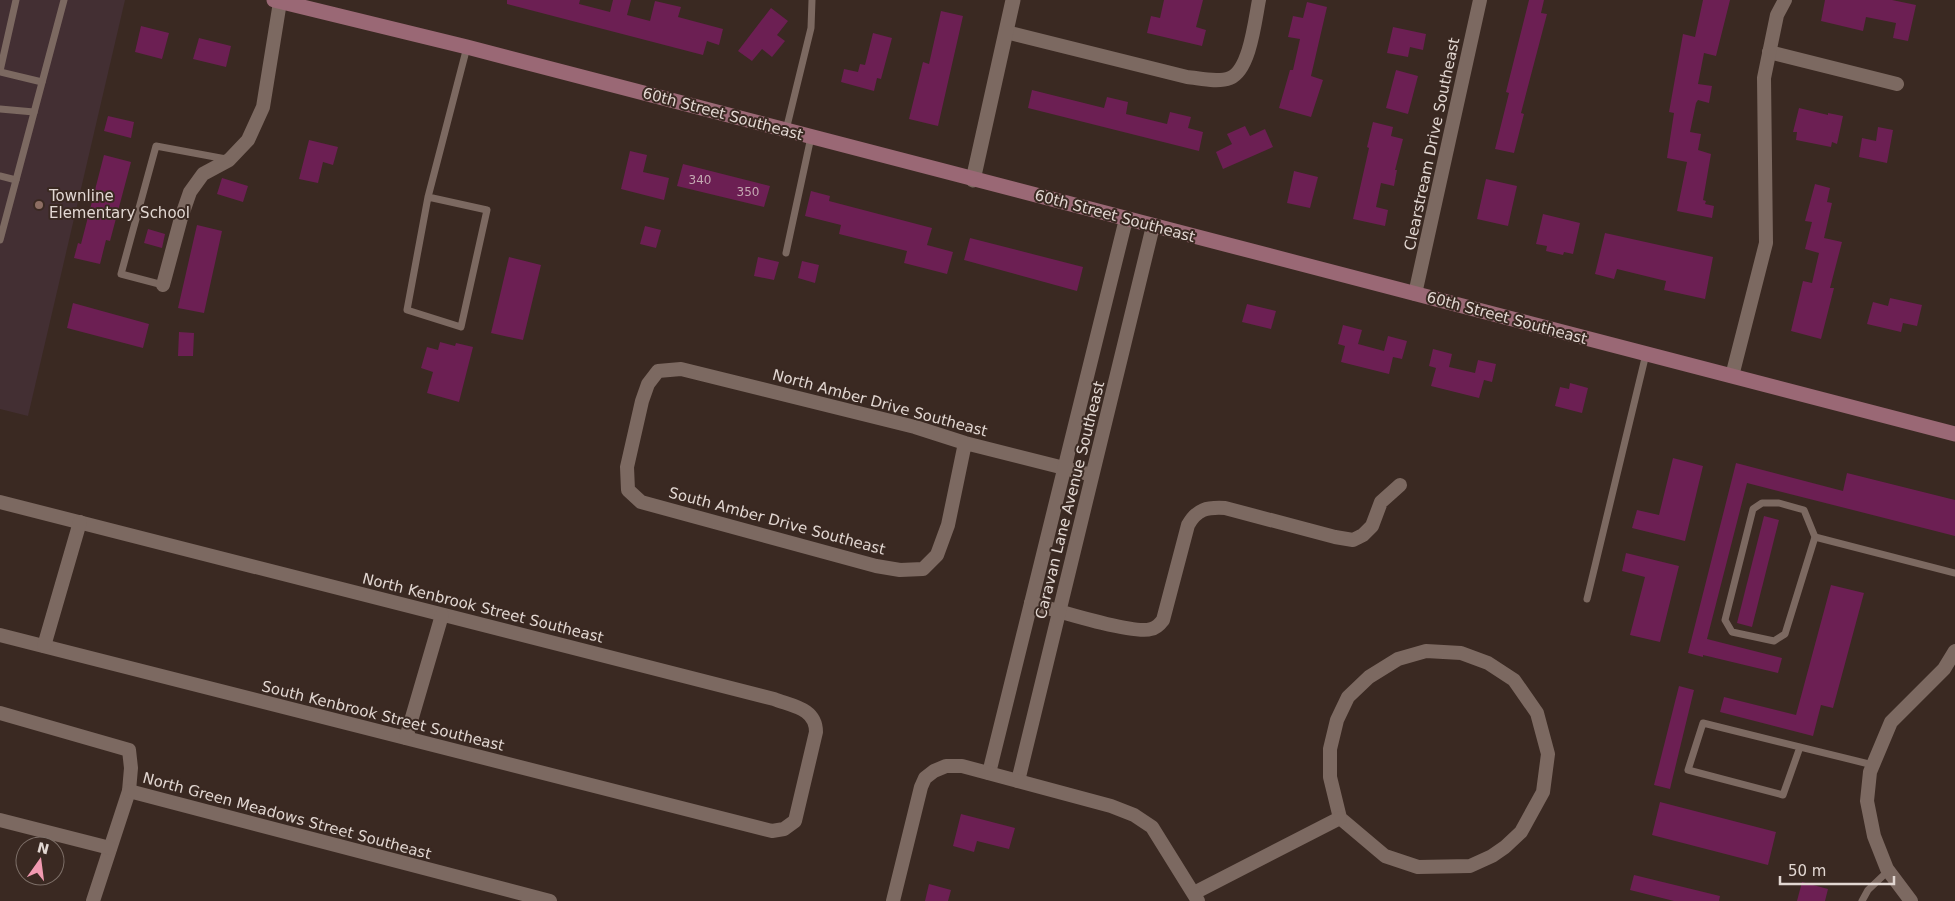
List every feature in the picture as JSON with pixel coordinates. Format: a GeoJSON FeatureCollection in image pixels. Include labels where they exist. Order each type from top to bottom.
{"type":"FeatureCollection","features":[{"type":"Feature","properties":{"kind":"main road","name":"60th Street Southeast"},"geometry":{"type":"LineString","coordinates":[[277,1],[467,47],[1955,434]]}},
{"type":"Feature","properties":{"kind":"street"},"geometry":{"type":"LineString","coordinates":[[973,180],[1013,0]]}},
{"type":"Feature","properties":{"kind":"street"},"geometry":{"type":"LineString","coordinates":[[1006,32],[1187,77],[1214,80],[1230,78],[1243,66],[1248,52],[1259,0]]}},
{"type":"Feature","properties":{"kind":"street","name":"Clearstream Drive Southeast"},"geometry":{"type":"LineString","coordinates":[[1416,294],[1480,0]]}},
{"type":"Feature","properties":{"kind":"street"},"geometry":{"type":"LineString","coordinates":[[1732,376],[1766,243],[1764,78],[1777,15],[1784,0]]}},
{"type":"Feature","properties":{"kind":"street"},"geometry":{"type":"LineString","coordinates":[[163,285],[190,192],[203,174],[229,160],[248,140],[263,107],[277,1]]}},
{"type":"Feature","properties":{"kind":"street"},"geometry":{"type":"LineString","coordinates":[[1769,52],[1897,84]]}},
{"type":"Feature","properties":{"kind":"street","name":"Caravan Lane Avenue Southeast"},"geometry":{"type":"LineString","coordinates":[[989,773],[1126,219]]}},
{"type":"Feature","properties":{"kind":"street","name":"Caravan Lane Avenue Southeast"},"geometry":{"type":"LineString","coordinates":[[1018,781],[1153,226]]}},
{"type":"Feature","properties":{"kind":"street","name":"North Amber Drive Southeast"},"geometry":{"type":"LineString","coordinates":[[628,490],[627,467],[642,401],[648,384],[658,371],[681,369],[915,427],[965,443],[1092,475]]}},
{"type":"Feature","properties":{"kind":"street","name":"South Amber Drive Southeast"},"geometry":{"type":"LineString","coordinates":[[628,490],[641,502],[876,566],[900,570],[923,569],[938,555],[948,525],[965,443]]}},
{"type":"Feature","properties":{"kind":"street"},"geometry":{"type":"LineString","coordinates":[[1031,604],[1126,628],[1150,630],[1159,625],[1163,620],[1188,525],[1193,516],[1201,510],[1211,507],[1225,508],[1335,537],[1354,540],[1363,535],[1372,526],[1381,502],[1400,485]]}},
{"type":"Feature","properties":{"kind":"street","name":"North Kenbrook Street Southeast"},"geometry":{"type":"LineString","coordinates":[[0,502],[774,699],[801,709],[812,716],[816,722],[816,732],[794,821],[784,829],[772,831],[758,828]]}},
{"type":"Feature","properties":{"kind":"street"},"geometry":{"type":"LineString","coordinates":[[44,646],[80,522]]}},
{"type":"Feature","properties":{"kind":"street"},"geometry":{"type":"LineString","coordinates":[[406,738],[442,615]]}},
{"type":"Feature","properties":{"kind":"street","name":"South Kenbrook Street Southeast"},"geometry":{"type":"LineString","coordinates":[[0,634],[758,828]]}},
{"type":"Feature","properties":{"kind":"street"},"geometry":{"type":"LineString","coordinates":[[1911,901],[1888,871],[1874,836],[1867,801],[1872,765],[1891,722],[1950,670],[1955,650]]}},
{"type":"Feature","properties":{"kind":"street"},"geometry":{"type":"LineString","coordinates":[[1426,651],[1461,653],[1488,662],[1514,680],[1537,713],[1548,754],[1543,792],[1521,832],[1506,847],[1492,856],[1470,866],[1418,867],[1384,856],[1340,818],[1330,777],[1330,749],[1337,720],[1348,697],[1369,677],[1398,659],[1426,651]]}},
{"type":"Feature","properties":{"kind":"street","name":"North Green Meadows Street Southeast"},"geometry":{"type":"LineString","coordinates":[[0,713],[129,750],[131,768],[129,791],[550,901]]}},
{"type":"Feature","properties":{"kind":"street"},"geometry":{"type":"LineString","coordinates":[[893,901],[921,787],[925,778],[934,771],[946,766],[962,766],[989,773],[1111,806],[1134,815],[1152,827],[1196,897],[1340,818]]}},
{"type":"Feature","properties":{"kind":"street"},"geometry":{"type":"LineString","coordinates":[[93,901],[129,791]]}},
{"type":"Feature","properties":{"kind":"street"},"geometry":{"type":"LineString","coordinates":[[0,820],[110,848]]}},
{"type":"Feature","properties":{"kind":"lane"},"geometry":{"type":"LineString","coordinates":[[16,0],[0,72],[42,82]]}},
{"type":"Feature","properties":{"kind":"lane"},"geometry":{"type":"LineString","coordinates":[[0,240],[64,0]]}},
{"type":"Feature","properties":{"kind":"lane"},"geometry":{"type":"LineString","coordinates":[[786,130],[811,28],[812,0]]}},
{"type":"Feature","properties":{"kind":"lane"},"geometry":{"type":"LineString","coordinates":[[0,28],[9,31]]}},
{"type":"Feature","properties":{"kind":"lane"},"geometry":{"type":"LineString","coordinates":[[428,197],[487,210],[461,327],[407,310],[428,197],[467,47]]}},
{"type":"Feature","properties":{"kind":"lane"},"geometry":{"type":"LineString","coordinates":[[0,109],[34,112]]}},
{"type":"Feature","properties":{"kind":"lane"},"geometry":{"type":"LineString","coordinates":[[786,253],[811,137]]}},
{"type":"Feature","properties":{"kind":"lane"},"geometry":{"type":"LineString","coordinates":[[163,285],[121,274],[156,146],[229,160]]}},
{"type":"Feature","properties":{"kind":"lane"},"geometry":{"type":"LineString","coordinates":[[0,176],[16,180]]}},
{"type":"Feature","properties":{"kind":"lane"},"geometry":{"type":"LineString","coordinates":[[1587,599],[1646,354]]}},
{"type":"Feature","properties":{"kind":"lane"},"geometry":{"type":"LineString","coordinates":[[1762,502],[1779,503],[1804,510],[1815,537],[1785,634],[1774,642],[1732,632],[1725,620],[1753,509],[1762,502]]}},
{"type":"Feature","properties":{"kind":"lane"},"geometry":{"type":"LineString","coordinates":[[1815,537],[1955,573]]}},
{"type":"Feature","properties":{"kind":"lane"},"geometry":{"type":"LineString","coordinates":[[1800,747],[1783,795],[1688,770],[1703,723],[1800,747],[1872,765]]}},
{"type":"Feature","properties":{"kind":"lane"},"geometry":{"type":"LineString","coordinates":[[1862,901],[1868,890],[1888,871]]}},
{"type":"Feature","properties":{"kind":"shaded area","name":"Townline Elementary School"},"geometry":{"type":"Polygon","coordinates":[[[0,0],[125,0],[28,416],[0,409],[0,0]]]}},
{"type":"Feature","properties":{"kind":"building"},"geometry":{"type":"Polygon","coordinates":[[[507,0],[580,0],[579,4],[610,12],[613,0],[631,0],[627,15],[650,21],[655,1],[681,7],[678,17],[723,29],[719,45],[707,41],[703,55],[507,4],[507,0]]]}},
{"type":"Feature","properties":{"kind":"building"},"geometry":{"type":"Polygon","coordinates":[[[1164,0],[1203,0],[1196,27],[1206,30],[1202,46],[1147,33],[1151,16],[1160,18],[1164,0]]]}},
{"type":"Feature","properties":{"kind":"building"},"geometry":{"type":"Polygon","coordinates":[[[1529,0],[1544,0],[1541,13],[1547,14],[1521,113],[1524,114],[1514,153],[1495,149],[1509,93],[1506,92],[1529,0]]]}},
{"type":"Feature","properties":{"kind":"building"},"geometry":{"type":"Polygon","coordinates":[[[1703,0],[1730,0],[1716,56],[1704,53],[1698,84],[1712,86],[1709,103],[1698,100],[1696,103],[1690,132],[1701,134],[1698,150],[1711,154],[1703,200],[1706,201],[1705,204],[1714,206],[1712,218],[1677,211],[1687,162],[1667,158],[1674,113],[1669,112],[1683,34],[1695,37],[1703,0]]]}},
{"type":"Feature","properties":{"kind":"building"},"geometry":{"type":"Polygon","coordinates":[[[1825,0],[1892,0],[1916,5],[1908,41],[1893,38],[1896,23],[1866,17],[1863,31],[1821,21],[1825,0]]]}},
{"type":"Feature","properties":{"kind":"building"},"geometry":{"type":"Polygon","coordinates":[[[1307,2],[1327,7],[1311,76],[1323,80],[1311,117],[1279,108],[1290,70],[1293,70],[1300,39],[1288,37],[1293,16],[1303,18],[1307,2]]]}},
{"type":"Feature","properties":{"kind":"building"},"geometry":{"type":"Polygon","coordinates":[[[771,8],[788,21],[777,35],[785,41],[772,57],[762,49],[752,61],[738,51],[771,8]]]}},
{"type":"Feature","properties":{"kind":"building"},"geometry":{"type":"Polygon","coordinates":[[[941,11],[963,16],[938,126],[909,119],[923,62],[929,64],[941,11]]]}},
{"type":"Feature","properties":{"kind":"building"},"geometry":{"type":"Polygon","coordinates":[[[141,26],[169,33],[162,59],[135,52],[141,26]]]}},
{"type":"Feature","properties":{"kind":"building"},"geometry":{"type":"Polygon","coordinates":[[[1393,27],[1426,34],[1423,50],[1410,47],[1408,57],[1387,53],[1393,27]]]}},
{"type":"Feature","properties":{"kind":"building"},"geometry":{"type":"Polygon","coordinates":[[[873,33],[892,38],[881,79],[877,78],[874,91],[841,82],[844,69],[858,72],[860,64],[865,65],[873,33]]]}},
{"type":"Feature","properties":{"kind":"building"},"geometry":{"type":"Polygon","coordinates":[[[199,38],[231,46],[226,67],[193,59],[199,38]]]}},
{"type":"Feature","properties":{"kind":"building"},"geometry":{"type":"Polygon","coordinates":[[[1396,70],[1418,76],[1408,114],[1386,108],[1396,70]]]}},
{"type":"Feature","properties":{"kind":"building"},"geometry":{"type":"Polygon","coordinates":[[[1032,90],[1104,108],[1107,97],[1128,102],[1126,114],[1167,124],[1170,112],[1191,117],[1188,128],[1203,132],[1199,151],[1028,108],[1032,90]]]}},
{"type":"Feature","properties":{"kind":"building"},"geometry":{"type":"Polygon","coordinates":[[[1799,108],[1828,115],[1828,113],[1843,116],[1837,144],[1832,142],[1831,147],[1796,140],[1797,132],[1793,132],[1799,108]]]}},
{"type":"Feature","properties":{"kind":"building"},"geometry":{"type":"Polygon","coordinates":[[[108,116],[134,122],[131,138],[104,131],[108,116]]]}},
{"type":"Feature","properties":{"kind":"building"},"geometry":{"type":"Polygon","coordinates":[[[1373,122],[1393,127],[1391,136],[1403,139],[1395,170],[1397,170],[1394,186],[1381,183],[1376,207],[1388,210],[1385,226],[1353,219],[1373,122]]]}},
{"type":"Feature","properties":{"kind":"building"},"geometry":{"type":"Polygon","coordinates":[[[1245,126],[1250,136],[1265,129],[1273,147],[1223,169],[1216,152],[1232,144],[1227,134],[1245,126]]]}},
{"type":"Feature","properties":{"kind":"building"},"geometry":{"type":"Polygon","coordinates":[[[1878,127],[1893,130],[1887,163],[1859,157],[1862,138],[1876,141],[1878,127]]]}},
{"type":"Feature","properties":{"kind":"building"},"geometry":{"type":"Polygon","coordinates":[[[309,140],[338,147],[333,165],[323,162],[318,183],[299,179],[309,140]]]}},
{"type":"Feature","properties":{"kind":"building"},"geometry":{"type":"Polygon","coordinates":[[[630,151],[647,155],[643,172],[669,178],[664,200],[621,189],[630,151]]]}},
{"type":"Feature","properties":{"kind":"building"},"geometry":{"type":"Polygon","coordinates":[[[104,155],[131,162],[110,241],[106,240],[100,264],[74,258],[78,243],[81,244],[104,155]]]}},
{"type":"Feature","properties":{"kind":"building"},"geometry":{"type":"Polygon","coordinates":[[[683,164],[770,186],[764,207],[677,186],[683,164]]]}},
{"type":"Feature","properties":{"kind":"building"},"geometry":{"type":"Polygon","coordinates":[[[1294,171],[1318,177],[1310,208],[1287,203],[1294,171]]]}},
{"type":"Feature","properties":{"kind":"building"},"geometry":{"type":"Polygon","coordinates":[[[222,178],[248,186],[243,202],[217,194],[222,178]]]}},
{"type":"Feature","properties":{"kind":"building"},"geometry":{"type":"Polygon","coordinates":[[[1486,179],[1517,186],[1508,226],[1477,219],[1486,179]]]}},
{"type":"Feature","properties":{"kind":"building"},"geometry":{"type":"Polygon","coordinates":[[[1815,184],[1830,188],[1827,202],[1832,203],[1824,238],[1842,242],[1830,288],[1834,288],[1821,339],[1791,331],[1803,281],[1812,283],[1819,253],[1805,249],[1812,222],[1805,221],[1815,184]]]}},
{"type":"Feature","properties":{"kind":"building"},"geometry":{"type":"Polygon","coordinates":[[[811,191],[830,196],[829,201],[932,228],[927,245],[953,252],[947,274],[904,263],[907,251],[839,234],[841,225],[805,216],[811,191]]]}},
{"type":"Feature","properties":{"kind":"building"},"geometry":{"type":"Polygon","coordinates":[[[1543,214],[1580,223],[1573,254],[1564,252],[1563,255],[1546,251],[1547,246],[1536,244],[1543,214]]]}},
{"type":"Feature","properties":{"kind":"building"},"geometry":{"type":"Polygon","coordinates":[[[197,225],[222,231],[204,313],[178,308],[197,225]]]}},
{"type":"Feature","properties":{"kind":"building"},"geometry":{"type":"Polygon","coordinates":[[[645,226],[661,230],[656,248],[640,244],[645,226]]]}},
{"type":"Feature","properties":{"kind":"building"},"geometry":{"type":"Polygon","coordinates":[[[148,229],[165,234],[162,248],[144,243],[148,229]]]}},
{"type":"Feature","properties":{"kind":"building"},"geometry":{"type":"Polygon","coordinates":[[[1605,233],[1713,257],[1705,299],[1664,290],[1666,281],[1617,269],[1614,279],[1595,274],[1605,233]]]}},
{"type":"Feature","properties":{"kind":"building"},"geometry":{"type":"Polygon","coordinates":[[[970,238],[1083,267],[1077,291],[964,260],[970,238]]]}},
{"type":"Feature","properties":{"kind":"building"},"geometry":{"type":"Polygon","coordinates":[[[509,257],[541,265],[523,340],[491,333],[509,257]]]}},
{"type":"Feature","properties":{"kind":"building"},"geometry":{"type":"Polygon","coordinates":[[[758,257],[779,262],[774,280],[754,276],[758,257]]]}},
{"type":"Feature","properties":{"kind":"building"},"geometry":{"type":"Polygon","coordinates":[[[802,261],[819,265],[815,283],[798,278],[802,261]]]}},
{"type":"Feature","properties":{"kind":"building"},"geometry":{"type":"Polygon","coordinates":[[[1890,298],[1922,305],[1917,326],[1903,323],[1901,332],[1867,324],[1873,302],[1888,306],[1890,298]]]}},
{"type":"Feature","properties":{"kind":"building"},"geometry":{"type":"Polygon","coordinates":[[[73,303],[149,324],[143,348],[67,328],[73,303]]]}},
{"type":"Feature","properties":{"kind":"building"},"geometry":{"type":"Polygon","coordinates":[[[1247,304],[1276,311],[1271,329],[1242,322],[1247,304]]]}},
{"type":"Feature","properties":{"kind":"building"},"geometry":{"type":"Polygon","coordinates":[[[1343,325],[1362,330],[1358,344],[1384,351],[1388,336],[1407,341],[1402,359],[1393,357],[1389,374],[1341,362],[1345,346],[1338,344],[1343,325]]]}},
{"type":"Feature","properties":{"kind":"building"},"geometry":{"type":"Polygon","coordinates":[[[179,332],[194,333],[193,356],[178,356],[179,332]]]}},
{"type":"Feature","properties":{"kind":"building"},"geometry":{"type":"Polygon","coordinates":[[[440,342],[455,346],[456,343],[473,347],[459,402],[427,393],[433,372],[421,368],[427,347],[438,350],[440,342]]]}},
{"type":"Feature","properties":{"kind":"building"},"geometry":{"type":"Polygon","coordinates":[[[1433,349],[1452,354],[1449,367],[1475,373],[1478,360],[1496,364],[1492,382],[1484,380],[1479,398],[1431,386],[1436,368],[1429,366],[1433,349]]]}},
{"type":"Feature","properties":{"kind":"building"},"geometry":{"type":"Polygon","coordinates":[[[1570,383],[1588,388],[1582,413],[1555,406],[1560,387],[1569,389],[1570,383]]]}},
{"type":"Feature","properties":{"kind":"building"},"geometry":{"type":"Polygon","coordinates":[[[1673,458],[1703,466],[1685,541],[1632,528],[1637,510],[1659,515],[1673,458]]]}},
{"type":"Feature","properties":{"kind":"building"},"geometry":{"type":"Polygon","coordinates":[[[1736,463],[1843,491],[1847,473],[1955,500],[1955,536],[1747,483],[1707,639],[1782,658],[1778,673],[1688,653],[1736,463]]]}},
{"type":"Feature","properties":{"kind":"building"},"geometry":{"type":"Polygon","coordinates":[[[1764,516],[1779,520],[1752,627],[1737,623],[1764,516]]]}},
{"type":"Feature","properties":{"kind":"building"},"geometry":{"type":"Polygon","coordinates":[[[1626,553],[1679,566],[1660,642],[1630,635],[1645,577],[1622,571],[1626,553]]]}},
{"type":"Feature","properties":{"kind":"building"},"geometry":{"type":"Polygon","coordinates":[[[1831,585],[1864,593],[1833,708],[1821,705],[1813,736],[1720,712],[1724,697],[1796,715],[1831,585]]]}},
{"type":"Feature","properties":{"kind":"building"},"geometry":{"type":"Polygon","coordinates":[[[1679,686],[1694,690],[1670,789],[1654,785],[1679,686]]]}},
{"type":"Feature","properties":{"kind":"building"},"geometry":{"type":"Polygon","coordinates":[[[1660,802],[1776,832],[1768,865],[1652,835],[1660,802]]]}},
{"type":"Feature","properties":{"kind":"building"},"geometry":{"type":"Polygon","coordinates":[[[961,814],[1015,828],[1009,849],[977,841],[974,852],[953,846],[961,814]]]}},
{"type":"Feature","properties":{"kind":"building"},"geometry":{"type":"Polygon","coordinates":[[[1634,875],[1720,896],[1719,901],[1674,901],[1630,890],[1634,875]]]}},
{"type":"Feature","properties":{"kind":"building"},"geometry":{"type":"Polygon","coordinates":[[[1802,882],[1828,889],[1825,901],[1797,901],[1802,882]]]}},
{"type":"Feature","properties":{"kind":"building"},"geometry":{"type":"Polygon","coordinates":[[[929,884],[951,890],[948,901],[925,901],[929,884]]]}},
{"type":"Feature","properties":{"kind":"place","name":"Townline Elementary School"},"geometry":{"type":"Point","coordinates":[39,205]}}]}
